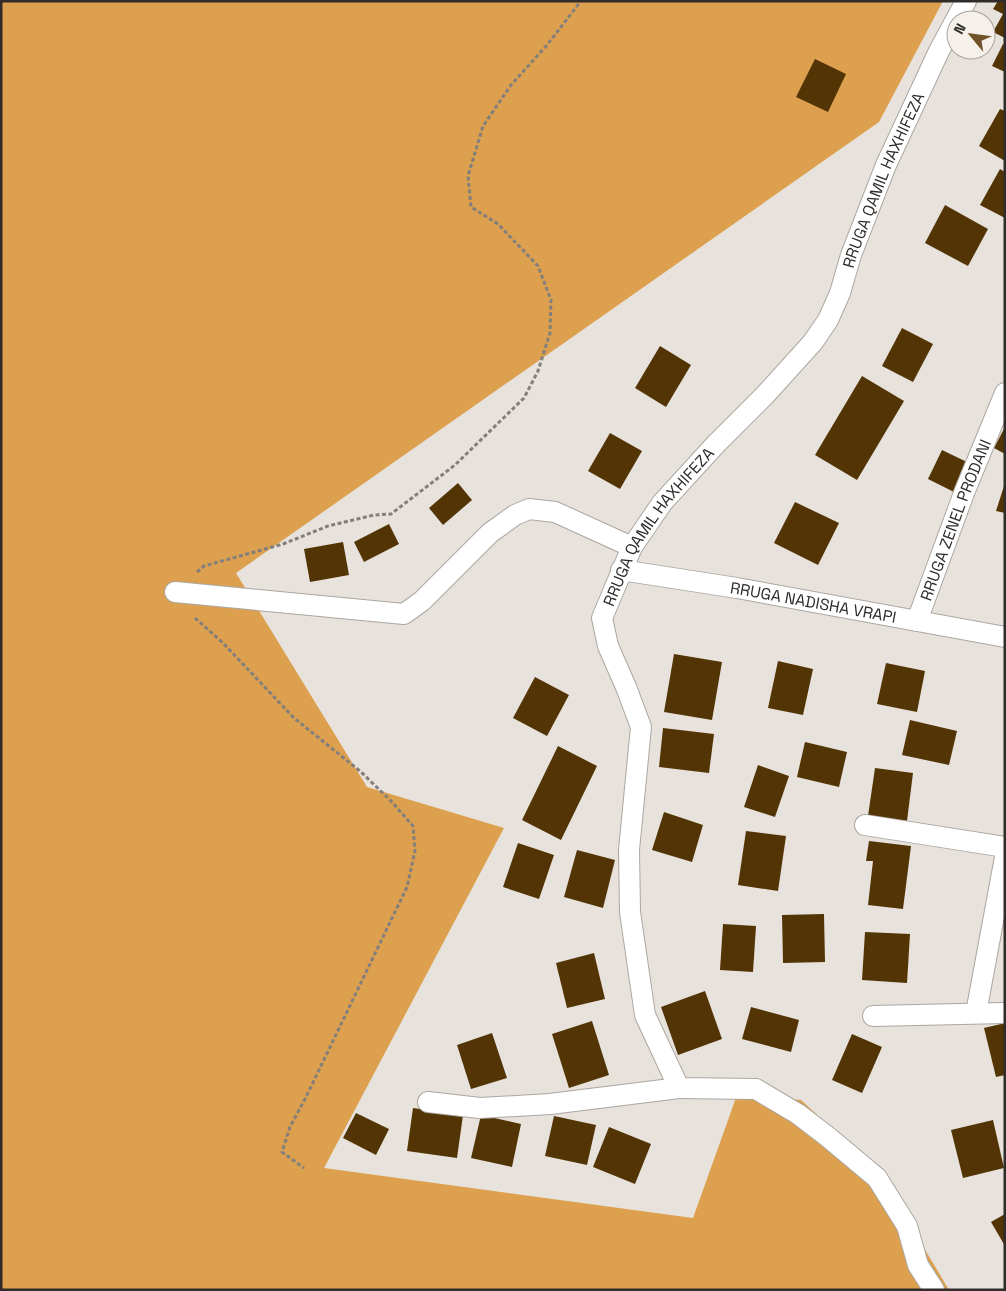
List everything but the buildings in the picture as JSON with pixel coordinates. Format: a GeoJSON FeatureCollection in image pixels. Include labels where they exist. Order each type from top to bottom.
{"type":"FeatureCollection","features":[{"type":"Feature","properties":{"kind":"street","name":"RRUGA QAMIL HAXHIFEZA"},"geometry":{"type":"LineString","coordinates":[[679,1088],[645,1016],[630,912],[629,850],[641,727],[608,646],[602,618],[632,547],[662,503],[716,444],[765,395],[813,342],[828,320],[840,293],[851,254],[886,165],[939,51],[966,1]]}},
{"type":"Feature","properties":{"kind":"street","name":"RRUGA ZENEL PRODANI"},"geometry":{"type":"LineString","coordinates":[[917,620],[964,493],[1005,393]]}},
{"type":"Feature","properties":{"kind":"street"},"geometry":{"type":"LineString","coordinates":[[175,592],[404,614],[422,601],[490,533],[515,515],[530,510],[555,512],[632,547]]}},
{"type":"Feature","properties":{"kind":"street","name":"RRUGA NADISHA VRAPI"},"geometry":{"type":"LineString","coordinates":[[621,570],[737,588],[917,620],[1005,638]]}},
{"type":"Feature","properties":{"kind":"street"},"geometry":{"type":"LineString","coordinates":[[865,825],[1005,846]]}},
{"type":"Feature","properties":{"kind":"street"},"geometry":{"type":"LineString","coordinates":[[976,1013],[1005,857]]}},
{"type":"Feature","properties":{"kind":"street"},"geometry":{"type":"LineString","coordinates":[[873,1016],[1005,1013]]}},
{"type":"Feature","properties":{"kind":"street"},"geometry":{"type":"LineString","coordinates":[[428,1102],[480,1108],[550,1104],[679,1088],[756,1089],[798,1114],[877,1178],[907,1226],[918,1265],[934,1290]]}},
{"type":"Feature","properties":{"kind":"path"},"geometry":{"type":"LineString","coordinates":[[304,1168],[282,1152],[284,1143],[290,1127],[407,887],[415,850],[413,826],[360,771],[294,718],[223,643],[184,608],[175,592],[204,566],[283,544],[328,526],[374,515],[391,514],[455,465],[524,398],[538,371],[550,333],[551,300],[538,266],[498,224],[471,207],[468,176],[483,126],[511,85],[547,45],[581,1]]}},
{"type":"Feature","properties":{"kind":"shaded area"},"geometry":{"type":"Polygon","coordinates":[[[1,1],[943,1],[879,122],[236,573],[367,787],[504,828],[324,1168],[693,1218],[737,1095],[801,1100],[879,1172],[949,1290],[1,1290],[1,1]]]}}]}
